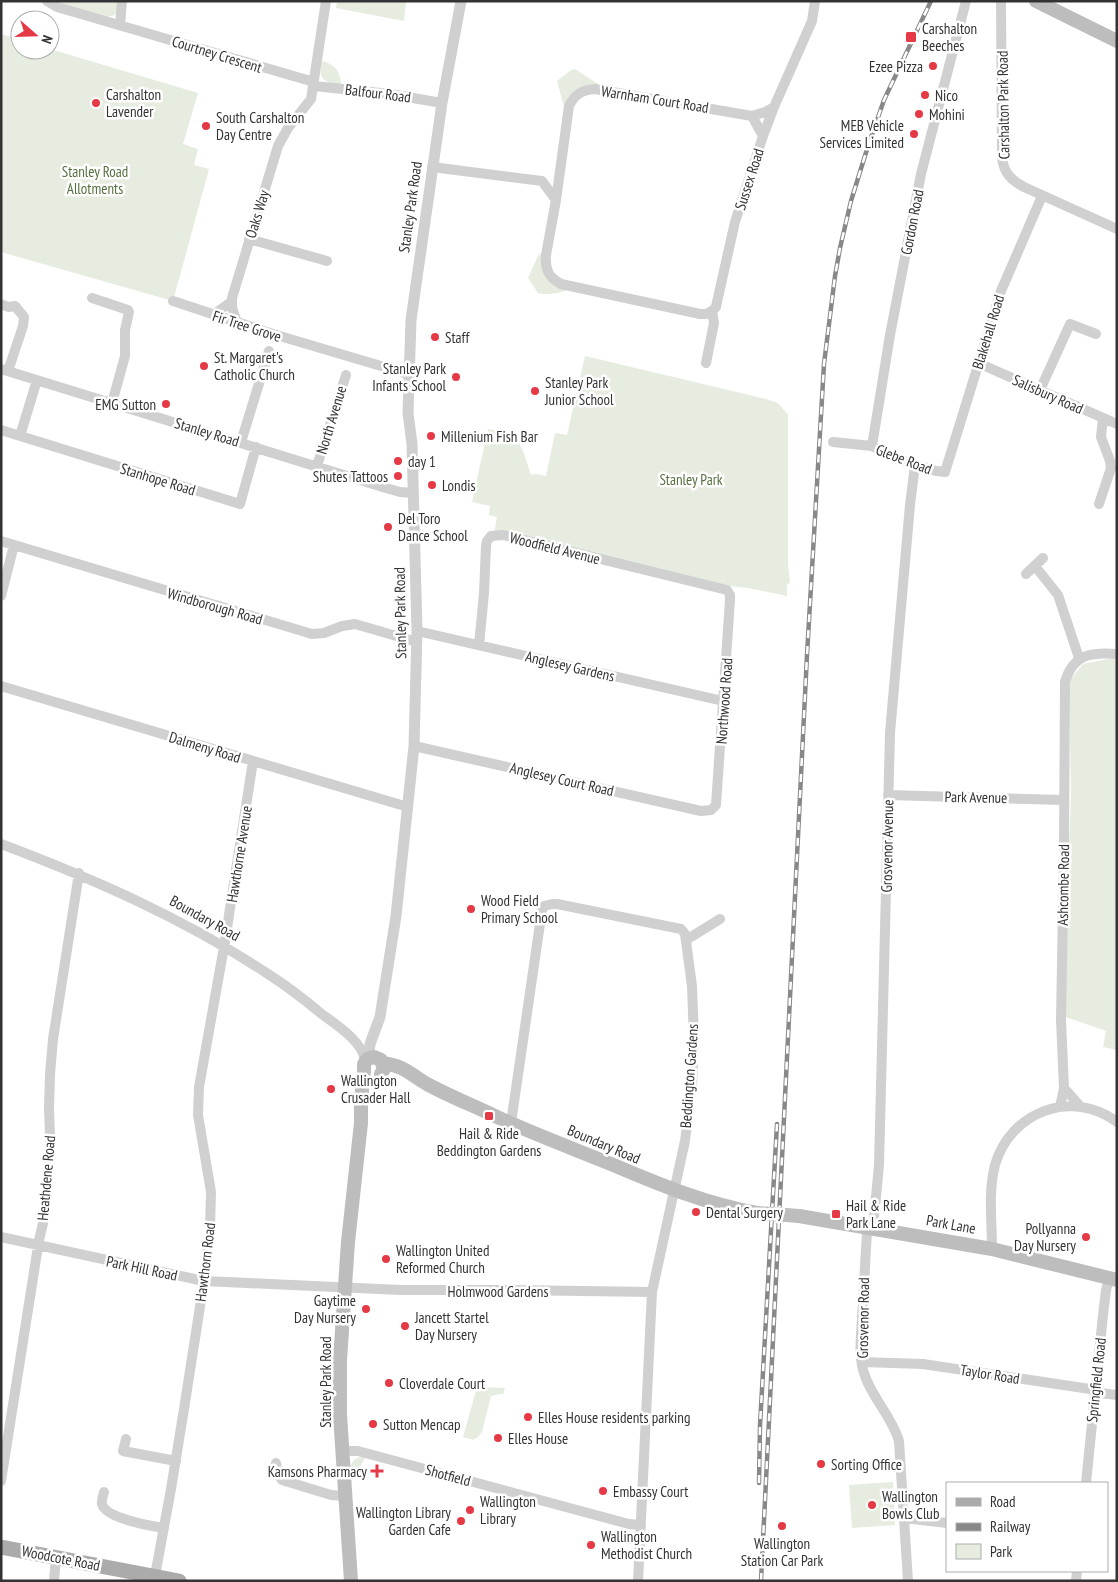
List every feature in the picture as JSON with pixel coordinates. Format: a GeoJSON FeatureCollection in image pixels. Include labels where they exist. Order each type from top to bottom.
{"type":"FeatureCollection","features":[{"type":"Feature","properties":{"kind":"main road"},"geometry":{"type":"LineString","coordinates":[[1041,2],[1117,41]]}},
{"type":"Feature","properties":{"kind":"main road","name":"Boundary Road"},"geometry":{"type":"LineString","coordinates":[[374,1066],[395,1066],[410,1072],[426,1083],[511,1123],[675,1190],[729,1207],[758,1213],[776,1214]]}},
{"type":"Feature","properties":{"kind":"main road","name":"Stanley Park Road"},"geometry":{"type":"LineString","coordinates":[[351,1581],[344,1496],[340,1360],[353,1192],[361,1123],[374,1066]]}},
{"type":"Feature","properties":{"kind":"main road","name":"Park Lane"},"geometry":{"type":"LineString","coordinates":[[776,1214],[799,1216],[992,1248],[1113,1279]]}},
{"type":"Feature","properties":{"kind":"main road","name":"Woodcote Road"},"geometry":{"type":"LineString","coordinates":[[1,1547],[177,1581]]}},
{"type":"Feature","properties":{"kind":"street","name":"Courtney Crescent"},"geometry":{"type":"LineString","coordinates":[[47,1],[58,7],[314,84]]}},
{"type":"Feature","properties":{"kind":"street"},"geometry":{"type":"LineString","coordinates":[[120,25],[122,1]]}},
{"type":"Feature","properties":{"kind":"street","name":"Oaks Way"},"geometry":{"type":"LineString","coordinates":[[232,302],[249,239],[278,146],[288,128],[308,103],[314,84],[326,1]]}},
{"type":"Feature","properties":{"kind":"street","name":"Stanley Park Road"},"geometry":{"type":"LineString","coordinates":[[374,1066],[396,922],[414,746],[417,637],[412,444],[408,413],[411,320],[442,103],[461,1]]}},
{"type":"Feature","properties":{"kind":"street","name":"Sussex Road"},"geometry":{"type":"LineString","coordinates":[[706,363],[714,323],[712,311],[716,306],[735,222],[774,107],[812,22],[814,1]]}},
{"type":"Feature","properties":{"kind":"street","name":"Gordon Road"},"geometry":{"type":"LineString","coordinates":[[872,446],[890,335],[921,174],[966,1]]}},
{"type":"Feature","properties":{"kind":"street","name":"Carshalton Park Road"},"geometry":{"type":"LineString","coordinates":[[1001,1],[1003,165],[1008,176],[1042,196],[1117,230]]}},
{"type":"Feature","properties":{"kind":"street","name":"Balfour Road"},"geometry":{"type":"LineString","coordinates":[[314,84],[442,103]]}},
{"type":"Feature","properties":{"kind":"street","name":"Warnham Court Road"},"geometry":{"type":"LineString","coordinates":[[712,311],[700,314],[561,284],[554,280],[546,270],[547,245],[556,200],[569,106],[573,98],[580,92],[604,90],[752,116]]}},
{"type":"Feature","properties":{"kind":"street"},"geometry":{"type":"LineString","coordinates":[[763,136],[752,116],[774,107]]}},
{"type":"Feature","properties":{"kind":"street"},"geometry":{"type":"LineString","coordinates":[[432,167],[542,181],[550,178],[560,170]]}},
{"type":"Feature","properties":{"kind":"street"},"geometry":{"type":"LineString","coordinates":[[542,181],[556,200]]}},
{"type":"Feature","properties":{"kind":"street","name":"Blakehall Road"},"geometry":{"type":"LineString","coordinates":[[945,472],[1001,291],[1042,196]]}},
{"type":"Feature","properties":{"kind":"street"},"geometry":{"type":"LineString","coordinates":[[249,239],[327,261]]}},
{"type":"Feature","properties":{"kind":"street"},"geometry":{"type":"LineString","coordinates":[[92,298],[128,310],[129,312],[125,330],[125,356],[112,403]]}},
{"type":"Feature","properties":{"kind":"street","name":"Fir Tree Grove"},"geometry":{"type":"LineString","coordinates":[[173,302],[238,324],[408,374]]}},
{"type":"Feature","properties":{"kind":"street"},"geometry":{"type":"LineString","coordinates":[[213,315],[232,302],[238,324]]}},
{"type":"Feature","properties":{"kind":"street"},"geometry":{"type":"LineString","coordinates":[[1,304],[8,308],[15,306],[24,316],[23,326],[5,370]]}},
{"type":"Feature","properties":{"kind":"street"},"geometry":{"type":"LineString","coordinates":[[1040,390],[1070,324],[1096,334]]}},
{"type":"Feature","properties":{"kind":"street"},"geometry":{"type":"LineString","coordinates":[[240,442],[269,351]]}},
{"type":"Feature","properties":{"kind":"street","name":"Salisbury Road"},"geometry":{"type":"LineString","coordinates":[[978,363],[1117,424]]}},
{"type":"Feature","properties":{"kind":"street","name":"Stanley Road"},"geometry":{"type":"LineString","coordinates":[[5,370],[386,488],[413,493]]}},
{"type":"Feature","properties":{"kind":"street","name":"North Avenue"},"geometry":{"type":"LineString","coordinates":[[317,466],[346,375]]}},
{"type":"Feature","properties":{"kind":"street"},"geometry":{"type":"LineString","coordinates":[[20,436],[37,380]]}},
{"type":"Feature","properties":{"kind":"street"},"geometry":{"type":"LineString","coordinates":[[1099,504],[1111,468],[1101,436],[1103,418]]}},
{"type":"Feature","properties":{"kind":"street","name":"Stanhope Road"},"geometry":{"type":"LineString","coordinates":[[1,430],[240,504],[256,447]]}},
{"type":"Feature","properties":{"kind":"street","name":"Glebe Road"},"geometry":{"type":"LineString","coordinates":[[833,442],[872,446],[876,450],[894,458],[945,472]]}},
{"type":"Feature","properties":{"kind":"street","name":"Grosvenor Avenue"},"geometry":{"type":"LineString","coordinates":[[870,1228],[874,1218],[879,1165],[884,1029],[890,733],[915,465]]}},
{"type":"Feature","properties":{"kind":"street","name":"Woodfield Avenue"},"geometry":{"type":"LineString","coordinates":[[479,645],[486,546],[487,541],[492,536],[503,536],[727,590]]}},
{"type":"Feature","properties":{"kind":"street","name":"Windborough Road"},"geometry":{"type":"LineString","coordinates":[[1,541],[312,634],[324,633],[342,626],[354,624],[417,637]]}},
{"type":"Feature","properties":{"kind":"street"},"geometry":{"type":"LineString","coordinates":[[1,596],[14,545]]}},
{"type":"Feature","properties":{"kind":"street"},"geometry":{"type":"LineString","coordinates":[[1026,574],[1043,558]]}},
{"type":"Feature","properties":{"kind":"street"},"geometry":{"type":"LineString","coordinates":[[1035,566],[1058,595],[1079,658],[1092,654],[1117,654]]}},
{"type":"Feature","properties":{"kind":"street","name":"Northwood Road"},"geometry":{"type":"LineString","coordinates":[[711,810],[718,801],[730,600],[727,590]]}},
{"type":"Feature","properties":{"kind":"street","name":"Anglesey Gardens"},"geometry":{"type":"LineString","coordinates":[[417,637],[479,645],[723,702]]}},
{"type":"Feature","properties":{"kind":"street","name":"Ashcombe Road"},"geometry":{"type":"LineString","coordinates":[[1060,1107],[1064,1088],[1061,1020],[1065,682],[1071,666],[1079,658]]}},
{"type":"Feature","properties":{"kind":"street","name":"Dalmeny Road"},"geometry":{"type":"LineString","coordinates":[[1,686],[408,807]]}},
{"type":"Feature","properties":{"kind":"street","name":"Anglesey Court Road"},"geometry":{"type":"LineString","coordinates":[[414,746],[702,811],[711,810]]}},
{"type":"Feature","properties":{"kind":"street","name":"Hawthorne Avenue"},"geometry":{"type":"LineString","coordinates":[[224,947],[253,761]]}},
{"type":"Feature","properties":{"kind":"street","name":"Park Avenue"},"geometry":{"type":"LineString","coordinates":[[888,795],[1064,800]]}},
{"type":"Feature","properties":{"kind":"street","name":"Boundary Road"},"geometry":{"type":"LineString","coordinates":[[1,844],[79,874],[194,929],[290,988],[353,1040],[374,1066]]}},
{"type":"Feature","properties":{"kind":"street","name":"Heathdene Road"},"geometry":{"type":"LineString","coordinates":[[1,1481],[45,1215],[50,1143],[49,1099],[53,1039],[79,874]]}},
{"type":"Feature","properties":{"kind":"street"},"geometry":{"type":"LineString","coordinates":[[511,1123],[544,906],[558,904],[677,928],[683,931],[686,940],[720,919]]}},
{"type":"Feature","properties":{"kind":"street","name":"Beddington Gardens"},"geometry":{"type":"LineString","coordinates":[[638,1581],[652,1292],[688,1122],[693,1065],[692,986],[686,940]]}},
{"type":"Feature","properties":{"kind":"street","name":"Hawthorn Road"},"geometry":{"type":"LineString","coordinates":[[155,1576],[176,1461],[204,1281],[211,1192],[198,1101],[203,1060],[224,947]]}},
{"type":"Feature","properties":{"kind":"street"},"geometry":{"type":"LineString","coordinates":[[1064,1088],[1080,1106]]}},
{"type":"Feature","properties":{"kind":"street"},"geometry":{"type":"LineString","coordinates":[[992,1248],[992,1189],[995,1165],[1002,1147],[1014,1130],[1029,1118],[1046,1110],[1060,1107],[1080,1106],[1099,1112],[1117,1122]]}},
{"type":"Feature","properties":{"kind":"street","name":"Grosvenor Road"},"geometry":{"type":"LineString","coordinates":[[870,1228],[864,1268],[863,1372],[897,1434],[900,1450],[908,1581]]}},
{"type":"Feature","properties":{"kind":"street","name":"Park Hill Road"},"geometry":{"type":"LineString","coordinates":[[1,1237],[204,1281],[345,1288]]}},
{"type":"Feature","properties":{"kind":"street","name":"Springfield Road"},"geometry":{"type":"LineString","coordinates":[[1086,1482],[1106,1290],[1113,1279]]}},
{"type":"Feature","properties":{"kind":"street","name":"Holmwood Gardens"},"geometry":{"type":"LineString","coordinates":[[345,1288],[419,1291],[652,1292]]}},
{"type":"Feature","properties":{"kind":"street","name":"Taylor Road"},"geometry":{"type":"LineString","coordinates":[[862,1362],[931,1365],[1090,1389],[1095,1392],[1117,1395]]}},
{"type":"Feature","properties":{"kind":"street"},"geometry":{"type":"LineString","coordinates":[[126,1439],[123,1451],[176,1461]]}},
{"type":"Feature","properties":{"kind":"street","name":"Shotfield"},"geometry":{"type":"LineString","coordinates":[[342,1451],[358,1451],[629,1524],[641,1524]]}},
{"type":"Feature","properties":{"kind":"street"},"geometry":{"type":"LineString","coordinates":[[276,1463],[278,1474],[282,1480],[331,1495],[344,1496]]}},
{"type":"Feature","properties":{"kind":"street"},"geometry":{"type":"LineString","coordinates":[[104,1492],[102,1506],[116,1515],[131,1521],[164,1528]]}},
{"type":"Feature","properties":{"kind":"street"},"geometry":{"type":"LineString","coordinates":[[904,1518],[946,1523]]}},
{"type":"Feature","properties":{"kind":"street"},"geometry":{"type":"LineString","coordinates":[[54,1581],[56,1557]]}},
{"type":"Feature","properties":{"kind":"green space"},"geometry":{"type":"Polygon","coordinates":[[[54,1],[119,1],[115,15],[107,17],[54,1]]]}},
{"type":"Feature","properties":{"kind":"green space"},"geometry":{"type":"Polygon","coordinates":[[[337,1],[406,1],[404,21],[336,8],[337,1]]]}},
{"type":"Feature","properties":{"kind":"green space","name":"Stanley Road Allotments"},"geometry":{"type":"Polygon","coordinates":[[[1,34],[10,37],[10,60],[60,60],[60,52],[198,93],[183,144],[198,149],[194,165],[209,169],[173,301],[1,252],[1,34]]]}},
{"type":"Feature","properties":{"kind":"green space"},"geometry":{"type":"Polygon","coordinates":[[[322,61],[334,66],[340,76],[341,85],[327,82],[324,79],[321,72],[322,61]]]}},
{"type":"Feature","properties":{"kind":"green space"},"geometry":{"type":"Polygon","coordinates":[[[575,69],[598,84],[601,89],[588,88],[567,111],[564,107],[557,81],[575,69]]]}},
{"type":"Feature","properties":{"kind":"green space"},"geometry":{"type":"Polygon","coordinates":[[[545,250],[544,269],[573,288],[556,293],[538,293],[528,278],[538,256],[545,250]]]}},
{"type":"Feature","properties":{"kind":"green space","name":"Stanley Park"},"geometry":{"type":"Polygon","coordinates":[[[585,356],[778,403],[788,415],[788,564],[790,583],[787,584],[787,596],[729,586],[494,534],[497,517],[489,515],[490,506],[472,502],[488,429],[513,437],[521,446],[531,475],[546,476],[555,433],[567,435],[585,356]]]}},
{"type":"Feature","properties":{"kind":"green space"},"geometry":{"type":"Polygon","coordinates":[[[1117,659],[1117,1050],[1103,1047],[1106,1031],[1063,1016],[1071,794],[1069,681],[1083,664],[1117,659]]]}},
{"type":"Feature","properties":{"kind":"green space"},"geometry":{"type":"Polygon","coordinates":[[[477,1387],[505,1388],[503,1394],[491,1396],[482,1432],[474,1440],[463,1437],[477,1387]]]}},
{"type":"Feature","properties":{"kind":"green space"},"geometry":{"type":"Polygon","coordinates":[[[361,1457],[365,1458],[352,1481],[350,1481],[352,1463],[361,1457]]]}},
{"type":"Feature","properties":{"kind":"green space","name":"Wallington Bowls Club"},"geometry":{"type":"Polygon","coordinates":[[[893,1482],[895,1525],[852,1528],[849,1485],[893,1482]]]}},
{"type":"Feature","properties":{"kind":"railway"},"geometry":{"type":"LineString","coordinates":[[761,1581],[807,655],[824,364],[835,276],[851,201],[884,100],[931,1]]}},
{"type":"Feature","properties":{"kind":"railway"},"geometry":{"type":"LineString","coordinates":[[759,1483],[760,1425],[777,1124]]}},
{"type":"Feature","properties":{"kind":"place","name":"Carshalton Beeches"},"geometry":{"type":"Point","coordinates":[911,37]}},
{"type":"Feature","properties":{"kind":"place","name":"Ezee Pizza"},"geometry":{"type":"Point","coordinates":[933,66]}},
{"type":"Feature","properties":{"kind":"place","name":"Nico"},"geometry":{"type":"Point","coordinates":[925,95]}},
{"type":"Feature","properties":{"kind":"place","name":"Carshalton Lavender"},"geometry":{"type":"Point","coordinates":[96,103]}},
{"type":"Feature","properties":{"kind":"place","name":"Mohini"},"geometry":{"type":"Point","coordinates":[919,114]}},
{"type":"Feature","properties":{"kind":"place","name":"South Carshalton Day Centre"},"geometry":{"type":"Point","coordinates":[206,126]}},
{"type":"Feature","properties":{"kind":"place","name":"MEB Vehicle Services Limited"},"geometry":{"type":"Point","coordinates":[914,134]}},
{"type":"Feature","properties":{"kind":"place","name":"Staff"},"geometry":{"type":"Point","coordinates":[435,337]}},
{"type":"Feature","properties":{"kind":"place","name":"St. Margaret's Catholic Church"},"geometry":{"type":"Point","coordinates":[204,366]}},
{"type":"Feature","properties":{"kind":"place","name":"Stanley Park Infants School"},"geometry":{"type":"Point","coordinates":[456,377]}},
{"type":"Feature","properties":{"kind":"place","name":"Stanley Park Junior School"},"geometry":{"type":"Point","coordinates":[535,391]}},
{"type":"Feature","properties":{"kind":"place","name":"EMG Sutton"},"geometry":{"type":"Point","coordinates":[166,404]}},
{"type":"Feature","properties":{"kind":"place","name":"Millenium Fish Bar"},"geometry":{"type":"Point","coordinates":[431,436]}},
{"type":"Feature","properties":{"kind":"place","name":"day 1"},"geometry":{"type":"Point","coordinates":[398,461]}},
{"type":"Feature","properties":{"kind":"place","name":"Shutes Tattoos"},"geometry":{"type":"Point","coordinates":[398,476]}},
{"type":"Feature","properties":{"kind":"place","name":"Londis"},"geometry":{"type":"Point","coordinates":[432,485]}},
{"type":"Feature","properties":{"kind":"place","name":"Del Toro Dance School"},"geometry":{"type":"Point","coordinates":[388,527]}},
{"type":"Feature","properties":{"kind":"place","name":"Wood Field Primary School"},"geometry":{"type":"Point","coordinates":[471,909]}},
{"type":"Feature","properties":{"kind":"place","name":"Wallington Crusader Hall"},"geometry":{"type":"Point","coordinates":[331,1089]}},
{"type":"Feature","properties":{"kind":"place","name":"Hail & Ride Beddington Gardens"},"geometry":{"type":"Point","coordinates":[489,1116]}},
{"type":"Feature","properties":{"kind":"place","name":"Dental Surgery"},"geometry":{"type":"Point","coordinates":[696,1212]}},
{"type":"Feature","properties":{"kind":"place","name":"Hail & Ride Park Lane"},"geometry":{"type":"Point","coordinates":[836,1214]}},
{"type":"Feature","properties":{"kind":"place","name":"Pollyanna Day Nursery"},"geometry":{"type":"Point","coordinates":[1086,1237]}},
{"type":"Feature","properties":{"kind":"place","name":"Wallington United Reformed Church"},"geometry":{"type":"Point","coordinates":[386,1259]}},
{"type":"Feature","properties":{"kind":"place","name":"Gaytime Day Nursery"},"geometry":{"type":"Point","coordinates":[366,1309]}},
{"type":"Feature","properties":{"kind":"place","name":"Jancett Startel Day Nursery"},"geometry":{"type":"Point","coordinates":[405,1326]}},
{"type":"Feature","properties":{"kind":"place","name":"Cloverdale Court"},"geometry":{"type":"Point","coordinates":[389,1383]}},
{"type":"Feature","properties":{"kind":"place","name":"Elles House residents parking"},"geometry":{"type":"Point","coordinates":[528,1417]}},
{"type":"Feature","properties":{"kind":"place","name":"Sutton Mencap"},"geometry":{"type":"Point","coordinates":[373,1424]}},
{"type":"Feature","properties":{"kind":"place","name":"Elles House"},"geometry":{"type":"Point","coordinates":[498,1438]}},
{"type":"Feature","properties":{"kind":"place","name":"Sorting Office"},"geometry":{"type":"Point","coordinates":[821,1464]}},
{"type":"Feature","properties":{"kind":"place","name":"Kamsons Pharmacy"},"geometry":{"type":"Point","coordinates":[377,1471]}},
{"type":"Feature","properties":{"kind":"place","name":"Embassy Court"},"geometry":{"type":"Point","coordinates":[603,1491]}},
{"type":"Feature","properties":{"kind":"place","name":"Wallington Bowls Club"},"geometry":{"type":"Point","coordinates":[872,1505]}},
{"type":"Feature","properties":{"kind":"place","name":"Wallington Library"},"geometry":{"type":"Point","coordinates":[470,1510]}},
{"type":"Feature","properties":{"kind":"place","name":"Wallington Library Garden Cafe"},"geometry":{"type":"Point","coordinates":[461,1521]}},
{"type":"Feature","properties":{"kind":"place","name":"Wallington Station Car Park"},"geometry":{"type":"Point","coordinates":[782,1526]}},
{"type":"Feature","properties":{"kind":"place","name":"Wallington Methodist Church"},"geometry":{"type":"Point","coordinates":[591,1545]}}]}
